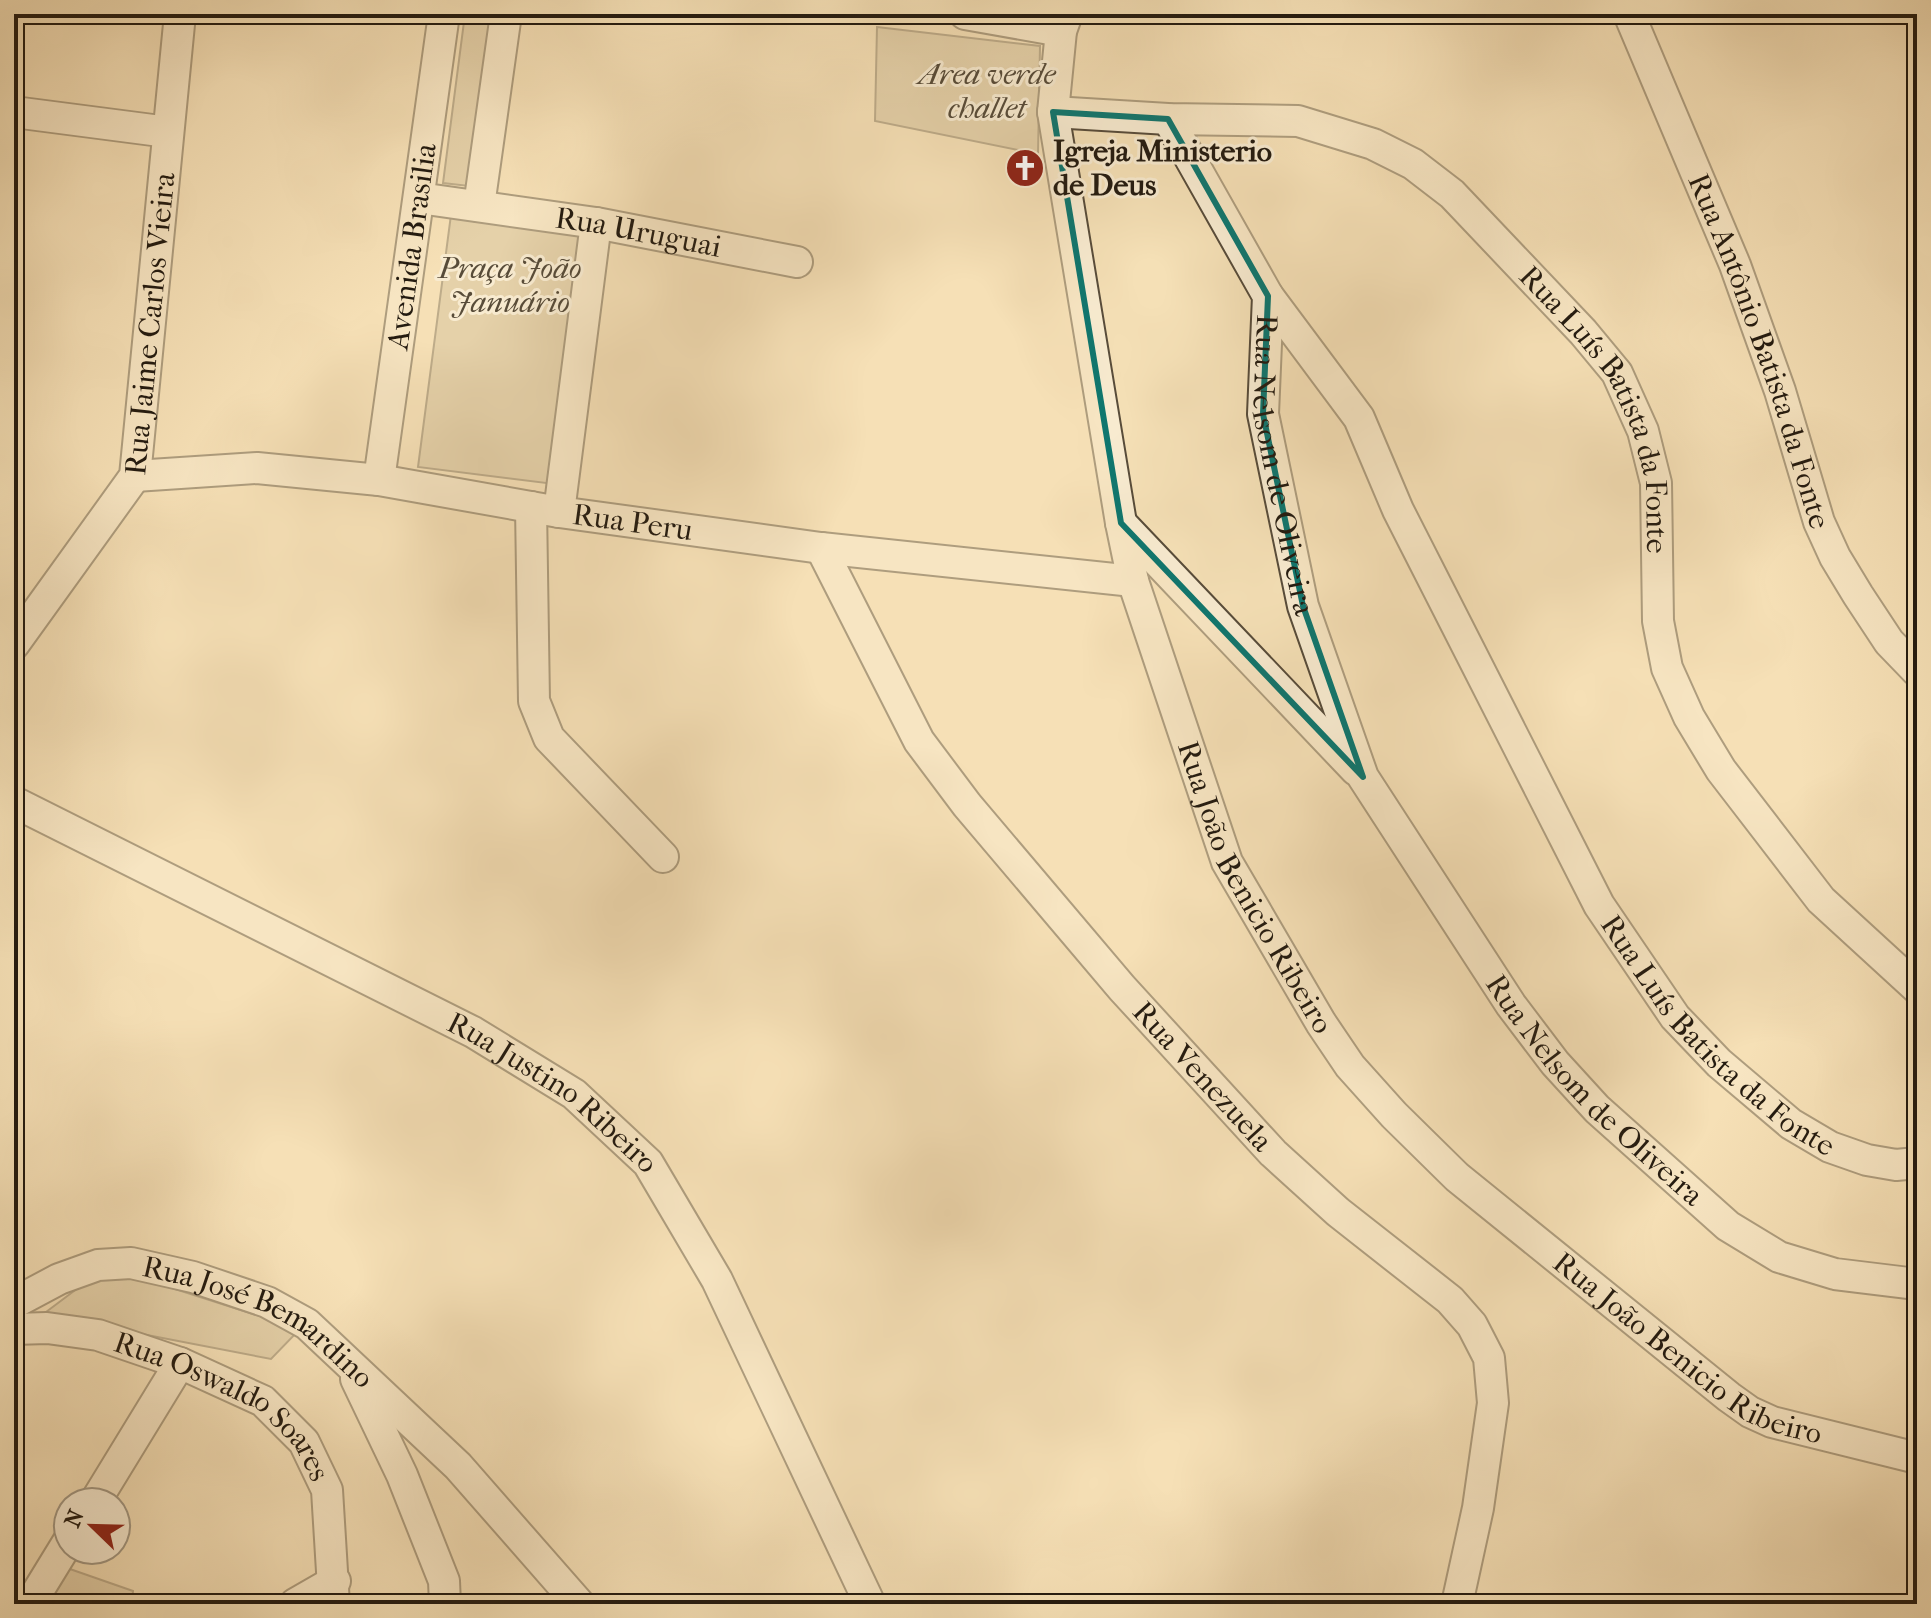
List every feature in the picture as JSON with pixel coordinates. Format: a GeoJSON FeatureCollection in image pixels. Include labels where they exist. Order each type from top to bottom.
{"type":"FeatureCollection","features":[{"type":"Feature","properties":{"kind":"street","name":"Rua Jaime Carlos Vieira"},"geometry":{"type":"LineString","coordinates":[[14,644],[135,476],[180,14]]}},
{"type":"Feature","properties":{"kind":"street","name":"Avenida Brasilia"},"geometry":{"type":"LineString","coordinates":[[379,480],[444,14]]}},
{"type":"Feature","properties":{"kind":"street","name":"Avenida Brasilia"},"geometry":{"type":"LineString","coordinates":[[479,206],[506,14]]}},
{"type":"Feature","properties":{"kind":"street"},"geometry":{"type":"LineString","coordinates":[[965,14],[1064,23]]}},
{"type":"Feature","properties":{"kind":"street","name":"Rua Antônio Batista da Fonte"},"geometry":{"type":"LineString","coordinates":[[1629,14],[1735,265],[1780,391],[1825,534],[1843,570],[1889,642],[1917,671]]}},
{"type":"Feature","properties":{"kind":"street","name":"Rua João Benicio Ribeiro"},"geometry":{"type":"LineString","coordinates":[[1064,23],[1053,112],[1133,581],[1227,862],[1321,1023],[1350,1066],[1457,1177],[1750,1412],[1794,1429],[1917,1458]]}},
{"type":"Feature","properties":{"kind":"street"},"geometry":{"type":"LineString","coordinates":[[14,112],[168,132]]}},
{"type":"Feature","properties":{"kind":"street","name":"Rua Luís Batista da Fonte"},"geometry":{"type":"LineString","coordinates":[[1053,112],[1168,119],[1298,121],[1373,144],[1413,164],[1452,194],[1583,332],[1617,373],[1643,431],[1656,483],[1658,621],[1667,668],[1689,717],[1721,770],[1821,900],[1917,988]]}},
{"type":"Feature","properties":{"kind":"street","name":"Rua Nelsom de Oliveira"},"geometry":{"type":"LineString","coordinates":[[1168,119],[1268,296],[1263,414],[1303,606],[1363,777]]}},
{"type":"Feature","properties":{"kind":"street","name":"Rua Uruguai"},"geometry":{"type":"LineString","coordinates":[[419,198],[596,223],[797,262]]}},
{"type":"Feature","properties":{"kind":"street"},"geometry":{"type":"LineString","coordinates":[[596,223],[545,509],[534,701],[549,738],[663,857]]}},
{"type":"Feature","properties":{"kind":"street","name":"Rua Luís Batista da Fonte"},"geometry":{"type":"LineString","coordinates":[[1268,296],[1359,418],[1398,510],[1599,905],[1675,1017],[1719,1063],[1791,1124],[1830,1147],[1867,1160],[1896,1165],[1917,1163]]}},
{"type":"Feature","properties":{"kind":"street","name":"Rua Peru"},"geometry":{"type":"LineString","coordinates":[[135,476],[257,468],[379,480],[545,509],[821,548],[1133,581]]}},
{"type":"Feature","properties":{"kind":"street","name":"Rua Nelsom de Oliveira"},"geometry":{"type":"LineString","coordinates":[[1121,523],[1363,777],[1511,1005],[1555,1063],[1597,1109],[1728,1226],[1779,1257],[1835,1274],[1917,1284]]}},
{"type":"Feature","properties":{"kind":"street","name":"Rua Venezuela"},"geometry":{"type":"LineString","coordinates":[[821,548],[919,741],[967,805],[1122,988],[1273,1153],[1338,1212],[1450,1300],[1472,1325],[1489,1358],[1493,1403],[1478,1508],[1457,1604]]}},
{"type":"Feature","properties":{"kind":"street","name":"Rua Justino Ribeiro"},"geometry":{"type":"LineString","coordinates":[[14,802],[473,1032],[585,1103],[648,1163],[717,1280],[870,1604]]}},
{"type":"Feature","properties":{"kind":"street","name":"Rua José Bemardino"},"geometry":{"type":"LineString","coordinates":[[14,1303],[59,1279],[98,1265],[131,1263],[193,1277],[267,1302],[307,1324],[348,1363],[408,1488],[444,1581],[445,1604]]}},
{"type":"Feature","properties":{"kind":"street","name":"Rua Oswaldo Soares"},"geometry":{"type":"LineString","coordinates":[[14,1329],[47,1328],[98,1335],[180,1363],[263,1401],[304,1442],[327,1490],[334,1592],[295,1604]]}},
{"type":"Feature","properties":{"kind":"street"},"geometry":{"type":"LineString","coordinates":[[106,1486],[180,1363]]}},
{"type":"Feature","properties":{"kind":"street"},"geometry":{"type":"LineString","coordinates":[[348,1363],[458,1466],[579,1604]]}},
{"type":"Feature","properties":{"kind":"street"},"geometry":{"type":"LineString","coordinates":[[30,1604],[53,1566]]}},
{"type":"Feature","properties":{"kind":"highlighted area"},"geometry":{"type":"Polygon","coordinates":[[[1053,112],[1168,119],[1268,296],[1263,414],[1303,606],[1363,777],[1121,523],[1053,112]]]}},
{"type":"Feature","properties":{"kind":"green space"},"geometry":{"type":"Polygon","coordinates":[[[465,14],[492,14],[469,186],[443,183],[465,14]]]}},
{"type":"Feature","properties":{"kind":"green space","name":"Area verde challet"},"geometry":{"type":"Polygon","coordinates":[[[877,27],[1040,46],[1038,154],[875,121],[877,27]]]}},
{"type":"Feature","properties":{"kind":"green space","name":"Praça João Januário"},"geometry":{"type":"Polygon","coordinates":[[[452,207],[588,224],[554,484],[418,467],[452,207]]]}},
{"type":"Feature","properties":{"kind":"green space"},"geometry":{"type":"Polygon","coordinates":[[[106,1267],[300,1329],[271,1359],[90,1324],[46,1312],[106,1267]]]}},
{"type":"Feature","properties":{"kind":"green space"},"geometry":{"type":"Polygon","coordinates":[[[67,1568],[133,1591],[132,1604],[49,1604],[67,1568]]]}},
{"type":"Feature","properties":{"kind":"place","name":"Igreja Ministerio de Deus"},"geometry":{"type":"Point","coordinates":[1025,168]}}]}
